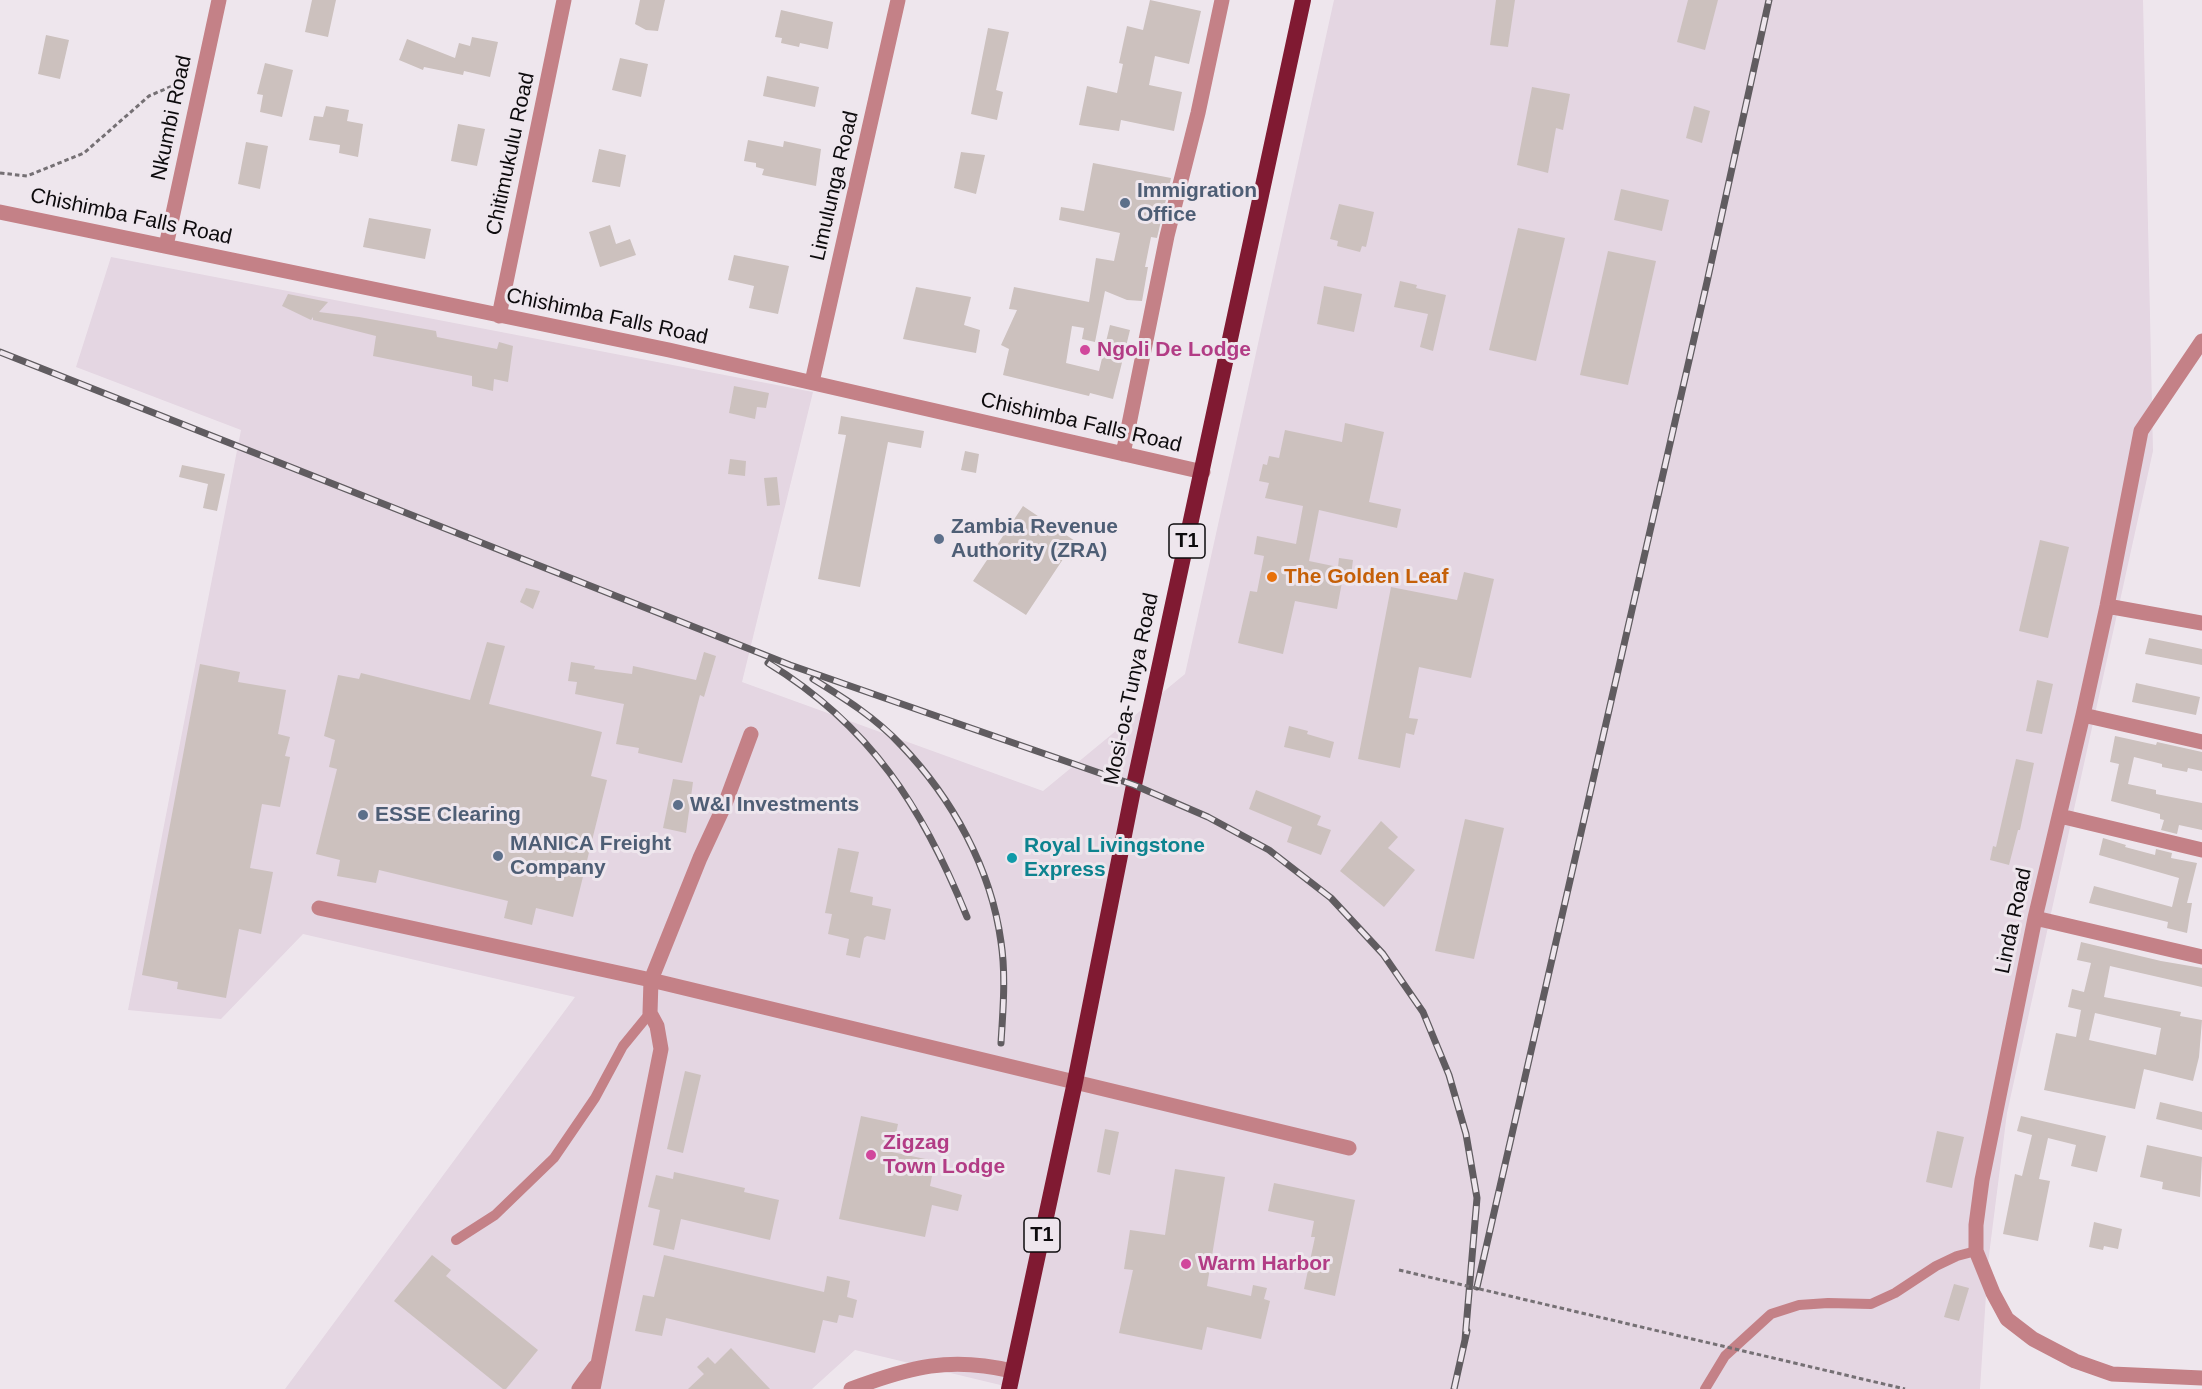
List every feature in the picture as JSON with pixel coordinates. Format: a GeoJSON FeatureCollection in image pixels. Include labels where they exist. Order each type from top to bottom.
{"type":"FeatureCollection","features":[{"type":"Feature","properties":{"kind":"highway","name":"Mosi-oa-Tunya Road"},"geometry":{"type":"LineString","coordinates":[[1009,1389],[1075,1082],[1134,784],[1303,0]]}},
{"type":"Feature","properties":{"kind":"street","name":"Nkumbi Road"},"geometry":{"type":"LineString","coordinates":[[166,246],[219,0]]}},
{"type":"Feature","properties":{"kind":"street","name":"Chitimukulu Road"},"geometry":{"type":"LineString","coordinates":[[499,316],[564,0]]}},
{"type":"Feature","properties":{"kind":"street","name":"Limulunga Road"},"geometry":{"type":"LineString","coordinates":[[812,382],[898,0]]}},
{"type":"Feature","properties":{"kind":"street"},"geometry":{"type":"LineString","coordinates":[[1123,454],[1167,237],[1198,113],[1222,0]]}},
{"type":"Feature","properties":{"kind":"street","name":"Chishimba Falls Road"},"geometry":{"type":"LineString","coordinates":[[0,212],[669,350],[1203,472]]}},
{"type":"Feature","properties":{"kind":"street","name":"Linda Road"},"geometry":{"type":"LineString","coordinates":[[2202,341],[2141,431],[2107,606],[2035,918],[1982,1180],[1976,1225],[1976,1251],[1993,1293],[2007,1319],[2033,1339],[2075,1361],[2112,1374],[2202,1378]]}},
{"type":"Feature","properties":{"kind":"street"},"geometry":{"type":"LineString","coordinates":[[2107,606],[2202,623]]}},
{"type":"Feature","properties":{"kind":"street"},"geometry":{"type":"LineString","coordinates":[[2083,715],[2202,741]]}},
{"type":"Feature","properties":{"kind":"street"},"geometry":{"type":"LineString","coordinates":[[593,1389],[661,1049],[657,1026],[650,1013],[651,980],[700,858],[725,804],[751,734]]}},
{"type":"Feature","properties":{"kind":"street"},"geometry":{"type":"LineString","coordinates":[[2060,816],[2202,850]]}},
{"type":"Feature","properties":{"kind":"street"},"geometry":{"type":"LineString","coordinates":[[319,908],[651,980],[1349,1148]]}},
{"type":"Feature","properties":{"kind":"street"},"geometry":{"type":"LineString","coordinates":[[2035,918],[2202,957]]}},
{"type":"Feature","properties":{"kind":"street"},"geometry":{"type":"LineString","coordinates":[[851,1389],[888,1375],[936,1364],[983,1364],[1012,1371]]}},
{"type":"Feature","properties":{"kind":"street"},"geometry":{"type":"LineString","coordinates":[[579,1389],[596,1365]]}},
{"type":"Feature","properties":{"kind":"lane"},"geometry":{"type":"LineString","coordinates":[[456,1240],[495,1215],[554,1158],[595,1098],[623,1046],[650,1013]]}},
{"type":"Feature","properties":{"kind":"lane"},"geometry":{"type":"LineString","coordinates":[[1705,1389],[1725,1356],[1771,1314],[1799,1305],[1871,1304],[1895,1293],[1935,1266],[1957,1256],[1976,1251]]}},
{"type":"Feature","properties":{"kind":"path"},"geometry":{"type":"LineString","coordinates":[[0,173],[27,176],[84,153],[149,96],[172,86],[199,94]]}},
{"type":"Feature","properties":{"kind":"path"},"geometry":{"type":"LineString","coordinates":[[1399,1270],[1905,1389]]}},
{"type":"Feature","properties":{"kind":"shaded area"},"geometry":{"type":"Polygon","coordinates":[[[1334,0],[2143,0],[2153,451],[2007,1113],[1988,1263],[1980,1389],[1017,1389],[855,1350],[812,1389],[285,1389],[575,997],[303,934],[221,1019],[128,1010],[241,430],[76,367],[111,257],[813,392],[742,682],[1043,791],[1185,674],[1334,0]]]}},
{"type":"Feature","properties":{"kind":"building"},"geometry":{"type":"Polygon","coordinates":[[[312,0],[336,0],[328,37],[305,32],[312,0]]]}},
{"type":"Feature","properties":{"kind":"building"},"geometry":{"type":"Polygon","coordinates":[[[640,0],[665,0],[658,31],[646,30],[635,24],[640,0]]]}},
{"type":"Feature","properties":{"kind":"building"},"geometry":{"type":"Polygon","coordinates":[[[1150,0],[1201,11],[1189,64],[1155,56],[1149,85],[1182,92],[1174,131],[1121,120],[1119,131],[1079,125],[1087,86],[1117,93],[1123,64],[1119,63],[1127,26],[1143,30],[1150,0]]]}},
{"type":"Feature","properties":{"kind":"building"},"geometry":{"type":"Polygon","coordinates":[[[1496,0],[1515,0],[1508,47],[1490,45],[1496,0]]]}},
{"type":"Feature","properties":{"kind":"building"},"geometry":{"type":"Polygon","coordinates":[[[1688,0],[1718,0],[1705,50],[1677,42],[1688,0]]]}},
{"type":"Feature","properties":{"kind":"building"},"geometry":{"type":"Polygon","coordinates":[[[781,10],[833,22],[828,49],[800,43],[799,47],[781,43],[782,38],[775,37],[781,10]]]}},
{"type":"Feature","properties":{"kind":"building"},"geometry":{"type":"Polygon","coordinates":[[[988,28],[1009,32],[996,90],[1003,92],[997,120],[971,114],[988,28]]]}},
{"type":"Feature","properties":{"kind":"building"},"geometry":{"type":"Polygon","coordinates":[[[46,35],[69,40],[60,79],[38,74],[46,35]]]}},
{"type":"Feature","properties":{"kind":"building"},"geometry":{"type":"Polygon","coordinates":[[[472,37],[498,42],[490,77],[464,71],[463,75],[424,67],[423,70],[399,60],[407,39],[455,58],[459,43],[470,46],[472,37]]]}},
{"type":"Feature","properties":{"kind":"building"},"geometry":{"type":"Polygon","coordinates":[[[620,58],[648,64],[641,97],[612,90],[620,58]]]}},
{"type":"Feature","properties":{"kind":"building"},"geometry":{"type":"Polygon","coordinates":[[[265,63],[293,70],[282,117],[260,112],[263,95],[257,94],[265,63]]]}},
{"type":"Feature","properties":{"kind":"building"},"geometry":{"type":"Polygon","coordinates":[[[767,76],[819,87],[815,107],[763,96],[767,76]]]}},
{"type":"Feature","properties":{"kind":"building"},"geometry":{"type":"Polygon","coordinates":[[[1532,87],[1570,94],[1563,130],[1556,128],[1548,173],[1517,165],[1532,87]]]}},
{"type":"Feature","properties":{"kind":"building"},"geometry":{"type":"Polygon","coordinates":[[[326,106],[349,110],[347,121],[363,124],[358,157],[339,153],[340,145],[309,140],[314,116],[323,117],[326,106]]]}},
{"type":"Feature","properties":{"kind":"building"},"geometry":{"type":"Polygon","coordinates":[[[1694,106],[1710,111],[1702,143],[1686,138],[1694,106]]]}},
{"type":"Feature","properties":{"kind":"building"},"geometry":{"type":"Polygon","coordinates":[[[458,124],[485,129],[477,166],[451,161],[458,124]]]}},
{"type":"Feature","properties":{"kind":"building"},"geometry":{"type":"Polygon","coordinates":[[[748,140],[783,147],[784,141],[821,149],[816,186],[762,175],[764,169],[756,167],[756,163],[744,161],[748,140]]]}},
{"type":"Feature","properties":{"kind":"building"},"geometry":{"type":"Polygon","coordinates":[[[246,142],[268,146],[260,189],[238,184],[246,142]]]}},
{"type":"Feature","properties":{"kind":"building"},"geometry":{"type":"Polygon","coordinates":[[[599,149],[626,155],[620,187],[592,182],[599,149]]]}},
{"type":"Feature","properties":{"kind":"building"},"geometry":{"type":"Polygon","coordinates":[[[961,152],[985,155],[976,194],[954,188],[961,152]]]}},
{"type":"Feature","properties":{"kind":"building"},"geometry":{"type":"Polygon","coordinates":[[[1093,163],[1171,178],[1157,238],[1151,237],[1142,301],[1127,300],[1105,291],[1095,342],[1082,339],[1084,328],[1072,326],[1066,363],[1099,371],[1110,325],[1130,330],[1113,399],[1090,393],[1089,396],[1003,375],[1009,349],[1001,345],[1017,310],[1009,309],[1014,287],[1089,302],[1096,258],[1114,261],[1120,233],[1059,220],[1061,207],[1084,211],[1093,163]]]}},
{"type":"Feature","properties":{"kind":"building"},"geometry":{"type":"Polygon","coordinates":[[[1621,189],[1669,200],[1662,231],[1614,220],[1621,189]]]}},
{"type":"Feature","properties":{"kind":"building"},"geometry":{"type":"Polygon","coordinates":[[[1339,204],[1374,212],[1366,247],[1362,246],[1360,252],[1337,246],[1338,241],[1330,239],[1339,204]]]}},
{"type":"Feature","properties":{"kind":"building"},"geometry":{"type":"Polygon","coordinates":[[[369,218],[431,229],[425,259],[363,247],[369,218]]]}},
{"type":"Feature","properties":{"kind":"building"},"geometry":{"type":"Polygon","coordinates":[[[610,225],[616,244],[630,239],[636,255],[600,267],[589,232],[610,225]]]}},
{"type":"Feature","properties":{"kind":"building"},"geometry":{"type":"Polygon","coordinates":[[[1518,228],[1565,238],[1536,361],[1489,350],[1518,228]]]}},
{"type":"Feature","properties":{"kind":"building"},"geometry":{"type":"Polygon","coordinates":[[[1608,251],[1656,261],[1628,385],[1580,375],[1608,251]]]}},
{"type":"Feature","properties":{"kind":"building"},"geometry":{"type":"Polygon","coordinates":[[[734,255],[789,266],[778,314],[749,308],[754,286],[728,280],[734,255]]]}},
{"type":"Feature","properties":{"kind":"building"},"geometry":{"type":"Polygon","coordinates":[[[1400,281],[1417,285],[1416,288],[1446,295],[1433,351],[1420,347],[1428,314],[1394,307],[1400,281]]]}},
{"type":"Feature","properties":{"kind":"building"},"geometry":{"type":"Polygon","coordinates":[[[1324,286],[1362,294],[1354,332],[1317,324],[1324,286]]]}},
{"type":"Feature","properties":{"kind":"building"},"geometry":{"type":"Polygon","coordinates":[[[916,287],[971,297],[964,325],[980,330],[976,353],[903,339],[916,287]]]}},
{"type":"Feature","properties":{"kind":"building"},"geometry":{"type":"Polygon","coordinates":[[[288,294],[328,302],[319,312],[436,331],[437,337],[497,349],[499,342],[513,346],[508,382],[494,379],[493,391],[472,386],[472,376],[373,356],[376,336],[313,320],[313,317],[311,320],[282,306],[288,294]]]}},
{"type":"Feature","properties":{"kind":"building"},"geometry":{"type":"Polygon","coordinates":[[[734,386],[769,393],[766,408],[757,407],[755,419],[729,413],[734,386]]]}},
{"type":"Feature","properties":{"kind":"building"},"geometry":{"type":"Polygon","coordinates":[[[841,416],[924,431],[921,448],[888,442],[860,587],[818,579],[846,435],[838,434],[841,416]]]}},
{"type":"Feature","properties":{"kind":"building"},"geometry":{"type":"Polygon","coordinates":[[[1345,423],[1384,432],[1369,502],[1401,509],[1397,528],[1319,510],[1309,561],[1338,567],[1339,558],[1353,560],[1350,584],[1342,582],[1337,609],[1295,601],[1283,654],[1238,643],[1250,591],[1257,592],[1264,556],[1254,554],[1257,536],[1296,544],[1303,506],[1265,498],[1269,483],[1259,481],[1263,464],[1267,465],[1269,456],[1279,458],[1285,430],[1342,442],[1345,423]]]}},
{"type":"Feature","properties":{"kind":"building"},"geometry":{"type":"Polygon","coordinates":[[[965,451],[979,454],[976,473],[961,470],[965,451]]]}},
{"type":"Feature","properties":{"kind":"building"},"geometry":{"type":"Polygon","coordinates":[[[730,459],[746,461],[745,476],[728,474],[730,459]]]}},
{"type":"Feature","properties":{"kind":"building"},"geometry":{"type":"Polygon","coordinates":[[[182,465],[225,474],[217,511],[203,508],[208,484],[179,477],[182,465]]]}},
{"type":"Feature","properties":{"kind":"building"},"geometry":{"type":"Polygon","coordinates":[[[777,477],[780,505],[767,506],[764,478],[777,477]]]}},
{"type":"Feature","properties":{"kind":"building"},"geometry":{"type":"Polygon","coordinates":[[[1023,506],[1075,541],[1026,615],[973,581],[1023,506]]]}},
{"type":"Feature","properties":{"kind":"building"},"geometry":{"type":"Polygon","coordinates":[[[2040,540],[2069,547],[2048,638],[2019,631],[2040,540]]]}},
{"type":"Feature","properties":{"kind":"building"},"geometry":{"type":"Polygon","coordinates":[[[1464,572],[1494,579],[1471,678],[1419,667],[1409,718],[1418,719],[1414,735],[1406,733],[1400,768],[1358,759],[1391,587],[1457,600],[1464,572]]]}},
{"type":"Feature","properties":{"kind":"building"},"geometry":{"type":"Polygon","coordinates":[[[526,588],[540,591],[533,609],[520,602],[526,588]]]}},
{"type":"Feature","properties":{"kind":"building"},"geometry":{"type":"Polygon","coordinates":[[[2149,638],[2202,649],[2202,665],[2145,654],[2149,638]]]}},
{"type":"Feature","properties":{"kind":"building"},"geometry":{"type":"Polygon","coordinates":[[[487,642],[505,646],[489,704],[602,732],[591,776],[607,780],[573,917],[536,908],[532,925],[504,918],[508,901],[379,870],[376,883],[337,876],[340,860],[316,854],[337,769],[329,767],[335,740],[324,736],[338,675],[359,679],[361,673],[470,700],[487,642]]]}},
{"type":"Feature","properties":{"kind":"building"},"geometry":{"type":"Polygon","coordinates":[[[704,652],[716,656],[704,697],[700,695],[682,763],[638,753],[639,748],[616,744],[624,704],[575,694],[577,682],[568,681],[571,662],[595,666],[594,669],[632,674],[633,666],[696,680],[704,652]]]}},
{"type":"Feature","properties":{"kind":"building"},"geometry":{"type":"Polygon","coordinates":[[[200,664],[240,672],[238,682],[286,690],[278,734],[290,737],[285,756],[290,757],[280,807],[262,804],[250,868],[273,872],[261,934],[239,929],[226,998],[177,989],[178,982],[142,975],[200,664]]]}},
{"type":"Feature","properties":{"kind":"building"},"geometry":{"type":"Polygon","coordinates":[[[2037,680],[2053,684],[2042,734],[2026,731],[2037,680]]]}},
{"type":"Feature","properties":{"kind":"building"},"geometry":{"type":"Polygon","coordinates":[[[2136,683],[2200,697],[2196,715],[2132,702],[2136,683]]]}},
{"type":"Feature","properties":{"kind":"building"},"geometry":{"type":"Polygon","coordinates":[[[1289,726],[1334,742],[1330,758],[1284,747],[1289,726]]]}},
{"type":"Feature","properties":{"kind":"building"},"geometry":{"type":"Polygon","coordinates":[[[2115,736],[2202,752],[2202,771],[2188,768],[2187,772],[2162,767],[2162,764],[2134,757],[2128,784],[2156,790],[2156,794],[2202,803],[2202,830],[2179,825],[2177,834],[2161,830],[2164,820],[2160,819],[2160,814],[2111,801],[2119,764],[2110,762],[2115,736]]]}},
{"type":"Feature","properties":{"kind":"building"},"geometry":{"type":"Polygon","coordinates":[[[2016,759],[2034,763],[2020,830],[2018,830],[2009,865],[1990,860],[1993,846],[1996,847],[2016,759]]]}},
{"type":"Feature","properties":{"kind":"building"},"geometry":{"type":"Polygon","coordinates":[[[673,779],[693,782],[686,833],[663,828],[673,779]]]}},
{"type":"Feature","properties":{"kind":"building"},"geometry":{"type":"Polygon","coordinates":[[[1256,790],[1321,816],[1317,825],[1331,830],[1321,855],[1287,842],[1292,827],[1249,809],[1256,790]]]}},
{"type":"Feature","properties":{"kind":"building"},"geometry":{"type":"Polygon","coordinates":[[[1465,819],[1504,828],[1474,959],[1435,951],[1465,819]]]}},
{"type":"Feature","properties":{"kind":"building"},"geometry":{"type":"Polygon","coordinates":[[[1381,821],[1398,837],[1388,848],[1415,870],[1384,907],[1340,871],[1381,821]]]}},
{"type":"Feature","properties":{"kind":"building"},"geometry":{"type":"Polygon","coordinates":[[[2103,838],[2155,855],[2156,849],[2172,853],[2171,858],[2197,863],[2187,903],[2192,903],[2187,933],[2167,928],[2168,922],[2089,903],[2094,886],[2172,907],[2179,878],[2099,855],[2103,838]]]}},
{"type":"Feature","properties":{"kind":"building"},"geometry":{"type":"Polygon","coordinates":[[[838,848],[859,852],[850,892],[873,897],[872,905],[891,909],[885,940],[867,936],[864,938],[860,958],[846,955],[849,939],[828,934],[832,914],[825,913],[838,848]]]}},
{"type":"Feature","properties":{"kind":"building"},"geometry":{"type":"Polygon","coordinates":[[[2081,942],[2202,968],[2202,987],[2110,966],[2104,997],[2181,1012],[2180,1016],[2202,1020],[2199,1057],[2193,1081],[2144,1069],[2135,1109],[2044,1090],[2056,1033],[2076,1037],[2081,1010],[2068,1007],[2072,989],[2084,992],[2091,963],[2077,960],[2081,942]],[[2095,1013],[2089,1040],[2156,1055],[2161,1028],[2095,1013]]]}},
{"type":"Feature","properties":{"kind":"building"},"geometry":{"type":"Polygon","coordinates":[[[685,1071],[701,1075],[683,1153],[667,1149],[685,1071]]]}},
{"type":"Feature","properties":{"kind":"building"},"geometry":{"type":"Polygon","coordinates":[[[2160,1102],[2202,1112],[2202,1130],[2156,1119],[2160,1102]]]}},
{"type":"Feature","properties":{"kind":"building"},"geometry":{"type":"Polygon","coordinates":[[[861,1116],[898,1124],[892,1152],[935,1161],[930,1186],[962,1195],[958,1211],[932,1205],[925,1237],[839,1219],[861,1116]]]}},
{"type":"Feature","properties":{"kind":"building"},"geometry":{"type":"Polygon","coordinates":[[[2021,1116],[2106,1136],[2097,1172],[2071,1166],[2076,1145],[2048,1138],[2039,1179],[2050,1181],[2038,1241],[2003,1234],[2015,1174],[2022,1176],[2032,1135],[2017,1131],[2021,1116]]]}},
{"type":"Feature","properties":{"kind":"building"},"geometry":{"type":"Polygon","coordinates":[[[1105,1129],[1119,1132],[1110,1175],[1097,1172],[1105,1129]]]}},
{"type":"Feature","properties":{"kind":"building"},"geometry":{"type":"Polygon","coordinates":[[[1937,1131],[1964,1137],[1952,1188],[1926,1182],[1937,1131]]]}},
{"type":"Feature","properties":{"kind":"building"},"geometry":{"type":"Polygon","coordinates":[[[2147,1145],[2202,1157],[2200,1197],[2162,1189],[2163,1182],[2140,1177],[2147,1145]]]}},
{"type":"Feature","properties":{"kind":"building"},"geometry":{"type":"Polygon","coordinates":[[[1175,1169],[1225,1177],[1207,1286],[1251,1296],[1253,1285],[1267,1288],[1264,1299],[1270,1301],[1261,1339],[1207,1327],[1202,1350],[1119,1333],[1133,1270],[1124,1269],[1130,1230],[1165,1235],[1175,1169]]]}},
{"type":"Feature","properties":{"kind":"building"},"geometry":{"type":"Polygon","coordinates":[[[674,1172],[745,1188],[744,1192],[779,1200],[770,1240],[681,1219],[674,1250],[653,1245],[660,1210],[648,1207],[656,1175],[673,1179],[674,1172]]]}},
{"type":"Feature","properties":{"kind":"building"},"geometry":{"type":"Polygon","coordinates":[[[1274,1183],[1355,1200],[1335,1296],[1304,1289],[1315,1237],[1311,1237],[1314,1221],[1268,1211],[1274,1183]]]}},
{"type":"Feature","properties":{"kind":"building"},"geometry":{"type":"Polygon","coordinates":[[[2094,1222],[2122,1229],[2118,1249],[2104,1246],[2103,1250],[2089,1247],[2094,1222]]]}},
{"type":"Feature","properties":{"kind":"building"},"geometry":{"type":"Polygon","coordinates":[[[432,1255],[451,1270],[446,1276],[538,1350],[506,1389],[503,1389],[394,1301],[432,1255]]]}},
{"type":"Feature","properties":{"kind":"building"},"geometry":{"type":"Polygon","coordinates":[[[664,1255],[824,1292],[827,1276],[850,1281],[847,1297],[857,1300],[853,1318],[839,1315],[837,1323],[823,1320],[815,1353],[666,1318],[662,1336],[635,1331],[643,1295],[654,1297],[664,1255]]]}},
{"type":"Feature","properties":{"kind":"building"},"geometry":{"type":"Polygon","coordinates":[[[1954,1284],[1969,1288],[1959,1321],[1944,1317],[1954,1284]]]}},
{"type":"Feature","properties":{"kind":"building"},"geometry":{"type":"Polygon","coordinates":[[[731,1348],[770,1389],[688,1389],[704,1374],[697,1367],[708,1357],[715,1364],[731,1348]]]}},
{"type":"Feature","properties":{"kind":"railway"},"geometry":{"type":"LineString","coordinates":[[1477,1287],[1707,282],[1769,0]]}},
{"type":"Feature","properties":{"kind":"railway"},"geometry":{"type":"LineString","coordinates":[[0,352],[790,665],[1134,785],[1208,817],[1269,850],[1331,898],[1383,954],[1423,1012],[1449,1075],[1466,1134],[1477,1198],[1465,1340]]}},
{"type":"Feature","properties":{"kind":"railway"},"geometry":{"type":"LineString","coordinates":[[768,663],[836,714],[865,742],[890,773],[932,840],[967,917]]}},
{"type":"Feature","properties":{"kind":"railway"},"geometry":{"type":"LineString","coordinates":[[813,679],[870,717],[901,745],[937,788],[966,836],[988,887],[1001,942],[1004,980],[1001,1043]]}},
{"type":"Feature","properties":{"kind":"railway"},"geometry":{"type":"LineString","coordinates":[[1454,1389],[1467,1331]]}},
{"type":"Feature","properties":{"kind":"place","name":"Immigration Office"},"geometry":{"type":"Point","coordinates":[1125,203]}},
{"type":"Feature","properties":{"kind":"place","name":"Ngoli De Lodge"},"geometry":{"type":"Point","coordinates":[1085,350]}},
{"type":"Feature","properties":{"kind":"place","name":"Zambia Revenue Authority (ZRA)"},"geometry":{"type":"Point","coordinates":[939,539]}},
{"type":"Feature","properties":{"kind":"place","name":"The Golden Leaf"},"geometry":{"type":"Point","coordinates":[1272,577]}},
{"type":"Feature","properties":{"kind":"place","name":"W&I Investments"},"geometry":{"type":"Point","coordinates":[678,805]}},
{"type":"Feature","properties":{"kind":"place","name":"ESSE Clearing"},"geometry":{"type":"Point","coordinates":[363,815]}},
{"type":"Feature","properties":{"kind":"place","name":"MANICA Freight Company"},"geometry":{"type":"Point","coordinates":[498,856]}},
{"type":"Feature","properties":{"kind":"place","name":"Royal Livingstone Express"},"geometry":{"type":"Point","coordinates":[1012,858]}},
{"type":"Feature","properties":{"kind":"place","name":"Zigzag Town Lodge"},"geometry":{"type":"Point","coordinates":[871,1155]}},
{"type":"Feature","properties":{"kind":"place","name":"Warm Harbor"},"geometry":{"type":"Point","coordinates":[1186,1264]}}]}
